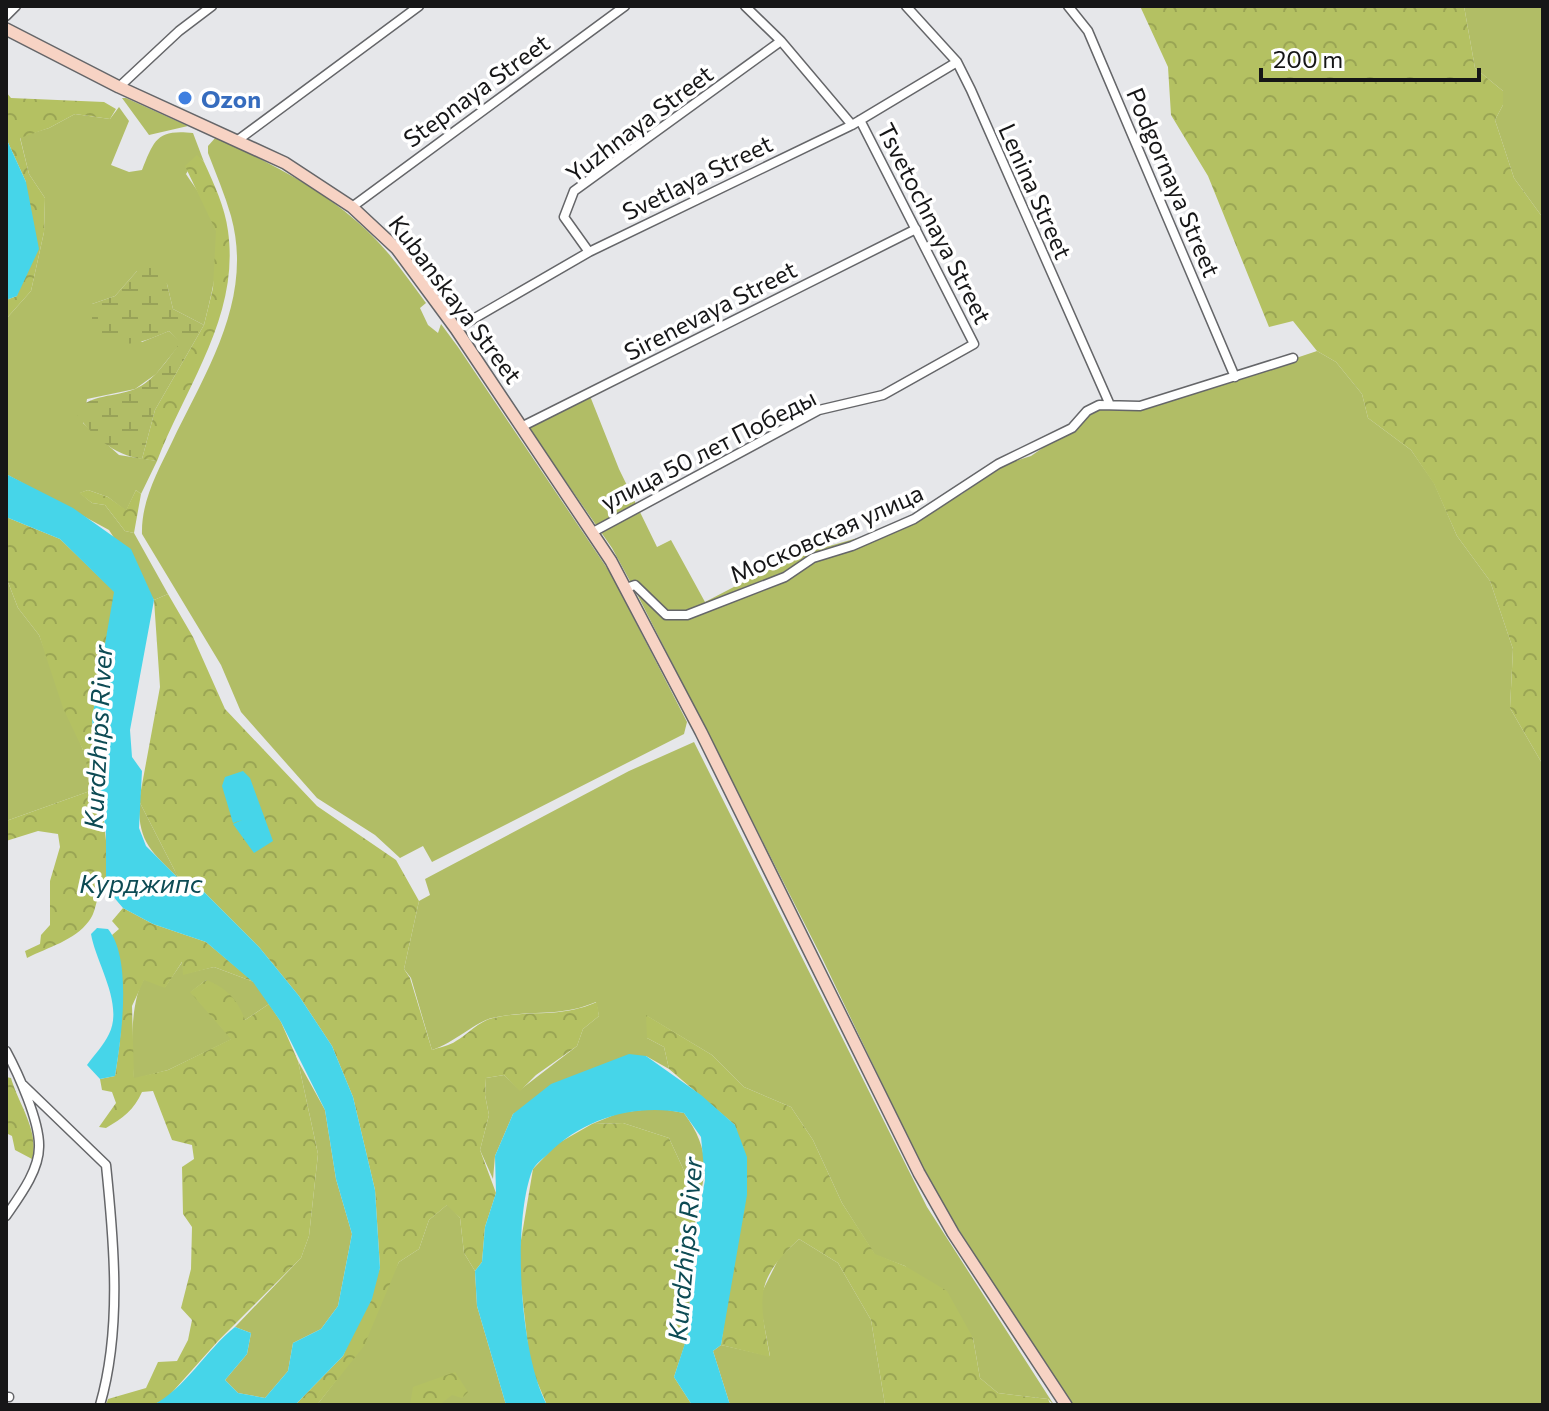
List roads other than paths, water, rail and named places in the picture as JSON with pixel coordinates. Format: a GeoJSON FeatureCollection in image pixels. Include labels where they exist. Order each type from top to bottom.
{"type":"FeatureCollection","features":[{"type":"Feature","properties":{"kind":"main road","name":"Kubanskaya Street"},"geometry":{"type":"LineString","coordinates":[[6,29],[119,87],[295,169],[352,207],[397,249],[523,426],[626,588],[693,716],[919,1173],[953,1233],[1066,1405]]}},
{"type":"Feature","properties":{"kind":"street"},"geometry":{"type":"LineString","coordinates":[[6,16],[16,6]]}},
{"type":"Feature","properties":{"kind":"street"},"geometry":{"type":"LineString","coordinates":[[119,87],[179,31],[212,6]]}},
{"type":"Feature","properties":{"kind":"street"},"geometry":{"type":"LineString","coordinates":[[238,140],[419,6]]}},
{"type":"Feature","properties":{"kind":"street","name":"Stepnaya Street"},"geometry":{"type":"LineString","coordinates":[[352,207],[625,6]]}},
{"type":"Feature","properties":{"kind":"street","name":"Tsvetochnaya Street"},"geometry":{"type":"LineString","coordinates":[[745,6],[856,122],[916,229],[974,344]]}},
{"type":"Feature","properties":{"kind":"street","name":"Lenina Street"},"geometry":{"type":"LineString","coordinates":[[906,6],[957,62],[1110,405]]}},
{"type":"Feature","properties":{"kind":"street","name":"Podgornaya Street"},"geometry":{"type":"LineString","coordinates":[[1068,6],[1088,31],[1235,377]]}},
{"type":"Feature","properties":{"kind":"street","name":"Yuzhnaya Street"},"geometry":{"type":"LineString","coordinates":[[589,252],[564,217],[574,191],[781,41]]}},
{"type":"Feature","properties":{"kind":"street","name":"Svetlaya Street"},"geometry":{"type":"LineString","coordinates":[[456,329],[589,252],[856,122],[957,62]]}},
{"type":"Feature","properties":{"kind":"street","name":"Sirenevaya Street"},"geometry":{"type":"LineString","coordinates":[[523,426],[916,229]]}},
{"type":"Feature","properties":{"kind":"street","name":"улица 50 лет Победы"},"geometry":{"type":"LineString","coordinates":[[593,532],[819,410],[883,395],[974,344]]}},
{"type":"Feature","properties":{"kind":"street"},"geometry":{"type":"LineString","coordinates":[[1110,405],[1140,406],[1293,358]]}},
{"type":"Feature","properties":{"kind":"street","name":"Московская улица"},"geometry":{"type":"LineString","coordinates":[[626,588],[635,585],[666,615],[687,615],[785,577],[813,558],[852,546],[914,519],[998,464],[1072,428],[1087,411],[1110,405]]}},
{"type":"Feature","properties":{"kind":"street"},"geometry":{"type":"LineString","coordinates":[[6,1051],[23,1085],[40,1148],[26,1186],[6,1216]]}},
{"type":"Feature","properties":{"kind":"street"},"geometry":{"type":"LineString","coordinates":[[23,1085],[106,1165],[112,1225],[113,1311],[106,1386],[100,1405]]}},
{"type":"Feature","properties":{"kind":"water"},"geometry":{"type":"Polygon","coordinates":[[[6,138],[26,182],[39,249],[17,296],[6,300],[6,138]]]}},
{"type":"Feature","properties":{"kind":"water","name":"Курджипс"},"geometry":{"type":"Polygon","coordinates":[[[6,474],[73,508],[131,549],[154,600],[130,730],[132,757],[142,771],[139,828],[146,846],[179,879],[201,889],[259,947],[299,996],[332,1046],[353,1097],[375,1190],[380,1268],[372,1299],[343,1356],[295,1405],[153,1405],[175,1389],[235,1327],[251,1333],[247,1354],[225,1380],[238,1393],[265,1398],[288,1371],[293,1343],[321,1329],[338,1306],[352,1234],[336,1179],[325,1110],[281,1022],[253,982],[206,942],[153,924],[123,908],[106,888],[106,834],[92,719],[114,592],[60,539],[6,517],[6,474]]]}},
{"type":"Feature","properties":{"kind":"water"},"geometry":{"type":"Polygon","coordinates":[[[243,771],[250,778],[273,841],[254,853],[233,824],[242,820],[233,823],[222,786],[225,777],[243,771]]]}},
{"type":"Feature","properties":{"kind":"water"},"geometry":{"type":"Polygon","coordinates":[[[97,928],[108,929],[116,942],[123,979],[122,1022],[115,1076],[100,1079],[87,1065],[109,1034],[113,1010],[108,984],[91,934],[97,928]]]}},
{"type":"Feature","properties":{"kind":"water"},"geometry":{"type":"Polygon","coordinates":[[[629,1054],[646,1056],[701,1095],[735,1125],[747,1157],[747,1195],[721,1345],[713,1351],[730,1405],[692,1405],[674,1377],[689,1331],[691,1254],[705,1180],[701,1137],[684,1113],[648,1110],[595,1122],[563,1141],[532,1171],[522,1223],[522,1290],[530,1355],[547,1405],[506,1405],[477,1306],[475,1271],[482,1262],[485,1227],[496,1193],[495,1156],[513,1114],[551,1084],[629,1054]]]}},
{"type":"Feature","properties":{"kind":"place","name":"Ozon"},"geometry":{"type":"Point","coordinates":[185,98]}},
{"type":"Feature","properties":{"kind":"water label","name":"Kurdzhips River"},"geometry":{"type":"Point","coordinates":[97,737]}},
{"type":"Feature","properties":{"kind":"water label","name":"Kurdzhips River"},"geometry":{"type":"Point","coordinates":[684,1249]}}]}
